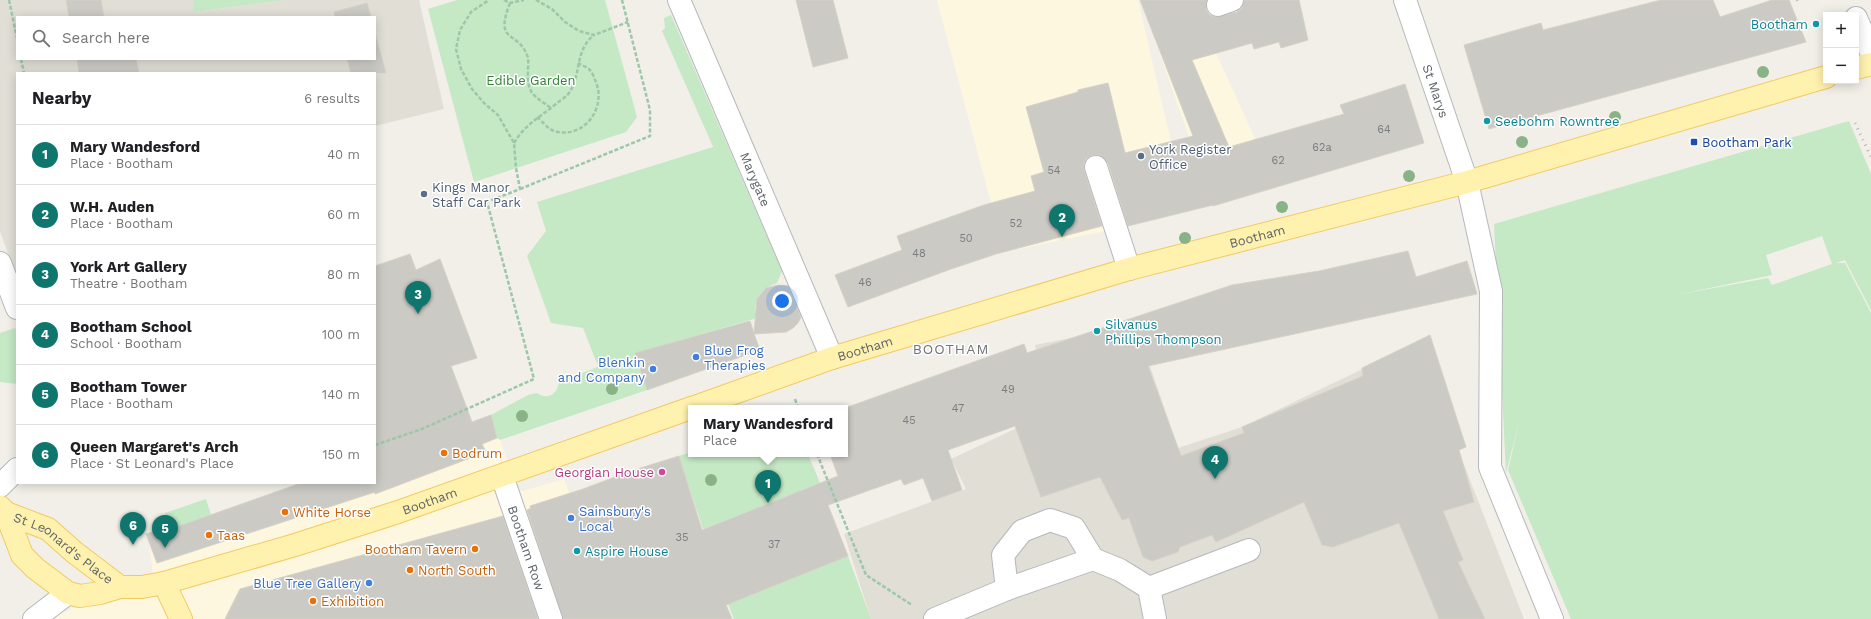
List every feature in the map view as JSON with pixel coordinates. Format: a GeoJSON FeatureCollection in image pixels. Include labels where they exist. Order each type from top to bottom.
{"type":"FeatureCollection","features":[{"type":"Feature","properties":{"kind":"main road"},"geometry":{"type":"LineString","coordinates":[[1859,67],[1871,64]]}},
{"type":"Feature","properties":{"kind":"main road","name":"Bootham"},"geometry":{"type":"LineString","coordinates":[[700,405],[832,358],[1129,269],[1467,182],[1823,78]]}},
{"type":"Feature","properties":{"kind":"main road","name":"Bootham"},"geometry":{"type":"LineString","coordinates":[[164,583],[294,545],[502,476],[688,409]]}},
{"type":"Feature","properties":{"kind":"main road","name":"St Leonard's Place"},"geometry":{"type":"LineString","coordinates":[[3,510],[48,529],[74,552],[120,587]]}},
{"type":"Feature","properties":{"kind":"main road","name":"St Leonard's Place"},"geometry":{"type":"LineString","coordinates":[[3,510],[22,555],[39,572],[68,593],[80,596],[100,593],[120,587],[142,587],[164,583]]}},
{"type":"Feature","properties":{"kind":"main road"},"geometry":{"type":"LineString","coordinates":[[164,583],[181,619]]}},
{"type":"Feature","properties":{"kind":"street","name":"Marygate"},"geometry":{"type":"LineString","coordinates":[[679,0],[832,358]]}},
{"type":"Feature","properties":{"kind":"street","name":"St Marys"},"geometry":{"type":"LineString","coordinates":[[1405,0],[1467,182],[1491,291],[1490,467],[1552,619]]}},
{"type":"Feature","properties":{"kind":"street"},"geometry":{"type":"LineString","coordinates":[[1848,0],[1853,12]]}},
{"type":"Feature","properties":{"kind":"street"},"geometry":{"type":"LineString","coordinates":[[1859,25],[1871,52]]}},
{"type":"Feature","properties":{"kind":"street"},"geometry":{"type":"LineString","coordinates":[[1096,167],[1129,269]]}},
{"type":"Feature","properties":{"kind":"street"},"geometry":{"type":"LineString","coordinates":[[0,263],[16,305]]}},
{"type":"Feature","properties":{"kind":"street"},"geometry":{"type":"LineString","coordinates":[[0,486],[16,470]]}},
{"type":"Feature","properties":{"kind":"street","name":"Bootham Row"},"geometry":{"type":"LineString","coordinates":[[502,476],[551,619]]}},
{"type":"Feature","properties":{"kind":"street"},"geometry":{"type":"LineString","coordinates":[[1007,589],[1004,555],[1022,531],[1050,520],[1074,528],[1093,560]]}},
{"type":"Feature","properties":{"kind":"street"},"geometry":{"type":"LineString","coordinates":[[1149,588],[1249,550]]}},
{"type":"Feature","properties":{"kind":"street"},"geometry":{"type":"LineString","coordinates":[[943,616],[1007,589],[1093,560],[1120,570],[1149,588],[1155,619]]}},
{"type":"Feature","properties":{"kind":"street"},"geometry":{"type":"LineString","coordinates":[[34,619],[68,593]]}},
{"type":"Feature","properties":{"kind":"path"},"geometry":{"type":"LineString","coordinates":[[9,0],[16,33]]}},
{"type":"Feature","properties":{"kind":"path"},"geometry":{"type":"LineString","coordinates":[[489,0],[471,12],[460,30],[456,49],[461,69],[472,89],[484,103],[498,115],[514,142],[516,168],[520,189]]}},
{"type":"Feature","properties":{"kind":"path"},"geometry":{"type":"LineString","coordinates":[[504,0],[510,3],[524,0]]}},
{"type":"Feature","properties":{"kind":"path"},"geometry":{"type":"LineString","coordinates":[[536,0],[552,8],[565,22],[579,31],[594,35]]}},
{"type":"Feature","properties":{"kind":"path"},"geometry":{"type":"LineString","coordinates":[[376,445],[422,430],[534,379],[487,202],[650,136],[650,110],[622,0]]}},
{"type":"Feature","properties":{"kind":"path"},"geometry":{"type":"LineString","coordinates":[[510,3],[505,15],[504,27],[508,36],[524,48],[528,57],[527,86],[534,97],[551,108]]}},
{"type":"Feature","properties":{"kind":"path"},"geometry":{"type":"LineString","coordinates":[[514,142],[521,130],[568,94],[575,80],[580,54],[587,41],[594,35],[628,22]]}},
{"type":"Feature","properties":{"kind":"path"},"geometry":{"type":"LineString","coordinates":[[21,60],[24,72]]}},
{"type":"Feature","properties":{"kind":"path"},"geometry":{"type":"LineString","coordinates":[[537,117],[552,131],[565,132],[578,130],[597,111],[600,96],[596,81],[590,70],[578,63]]}},
{"type":"Feature","properties":{"kind":"path"},"geometry":{"type":"LineString","coordinates":[[818,457],[866,575],[919,609],[943,616]]}},
{"type":"Feature","properties":{"kind":"shaded area"},"geometry":{"type":"Polygon","coordinates":[[[0,0],[193,0],[195,12],[284,0],[419,0],[444,109],[376,126],[376,72],[16,72],[16,275],[0,231],[0,0]]]}},
{"type":"Feature","properties":{"kind":"shaded area"},"geometry":{"type":"Polygon","coordinates":[[[937,0],[1138,0],[1187,211],[1125,227],[1004,252],[937,0]]]}},
{"type":"Feature","properties":{"kind":"shaded area"},"geometry":{"type":"Polygon","coordinates":[[[1141,0],[1248,0],[1250,8],[1208,26],[1216,53],[1256,141],[1271,189],[1213,206],[1141,0]]]}},
{"type":"Feature","properties":{"kind":"shaded area"},"geometry":{"type":"Polygon","coordinates":[[[1136,325],[1178,448],[1242,427],[1371,365],[1461,457],[1524,619],[871,619],[844,534],[966,489],[951,459],[1049,413],[1035,345],[1136,325]]]}},
{"type":"Feature","properties":{"kind":"shaded area"},"geometry":{"type":"Polygon","coordinates":[[[491,415],[519,492],[564,479],[599,572],[492,619],[48,619],[153,575],[149,542],[376,484],[376,458],[491,415]]]}},
{"type":"Feature","properties":{"kind":"green space"},"geometry":{"type":"Polygon","coordinates":[[[193,0],[284,0],[194,12],[193,0]]]}},
{"type":"Feature","properties":{"kind":"green space","name":"Edible Garden"},"geometry":{"type":"Polygon","coordinates":[[[457,0],[605,0],[637,117],[626,132],[474,182],[428,9],[457,0]]]}},
{"type":"Feature","properties":{"kind":"green space"},"geometry":{"type":"Polygon","coordinates":[[[671,15],[782,271],[777,283],[767,288],[759,296],[755,306],[757,318],[635,353],[647,390],[500,440],[497,438],[491,415],[528,395],[537,393],[545,396],[551,395],[556,390],[559,382],[608,363],[598,366],[583,328],[551,323],[527,256],[546,231],[537,202],[713,147],[718,158],[662,31],[665,28],[664,18],[671,15]]]}},
{"type":"Feature","properties":{"kind":"green space"},"geometry":{"type":"Polygon","coordinates":[[[1849,121],[1871,174],[1871,310],[1845,260],[1836,263],[1845,263],[1871,313],[1871,619],[1571,619],[1508,470],[1520,418],[1506,473],[1494,224],[1849,121]],[[1822,236],[1766,255],[1772,275],[1676,295],[1768,278],[1772,285],[1832,264],[1822,236]]]}},
{"type":"Feature","properties":{"kind":"green space"},"geometry":{"type":"Polygon","coordinates":[[[15,328],[16,330],[16,384],[0,382],[0,333],[15,328]]]}},
{"type":"Feature","properties":{"kind":"green space"},"geometry":{"type":"Polygon","coordinates":[[[688,453],[688,457],[809,457],[820,483],[703,529],[679,456],[688,453]]]}},
{"type":"Feature","properties":{"kind":"green space"},"geometry":{"type":"Polygon","coordinates":[[[206,499],[211,515],[171,529],[165,513],[206,499]]]}},
{"type":"Feature","properties":{"kind":"green space"},"geometry":{"type":"Polygon","coordinates":[[[848,556],[871,619],[734,619],[728,604],[848,556]]]}},
{"type":"Feature","properties":{"kind":"building"},"geometry":{"type":"Polygon","coordinates":[[[66,0],[101,0],[104,16],[69,16],[66,0]]]}},
{"type":"Feature","properties":{"kind":"building"},"geometry":{"type":"Polygon","coordinates":[[[796,0],[833,0],[848,58],[813,67],[796,0]]]}},
{"type":"Feature","properties":{"kind":"building"},"geometry":{"type":"Polygon","coordinates":[[[1140,0],[1207,0],[1206,10],[1210,15],[1216,17],[1237,12],[1242,8],[1244,0],[1299,0],[1308,40],[1281,48],[1279,42],[1254,49],[1252,43],[1192,60],[1229,147],[1344,114],[1340,105],[1405,84],[1424,143],[1213,206],[1128,226],[1108,163],[1099,155],[1093,155],[1086,159],[1084,170],[1102,226],[996,254],[848,307],[835,275],[902,250],[897,236],[984,205],[1035,191],[1031,176],[1044,172],[1026,107],[1078,92],[1078,90],[1108,83],[1125,153],[1193,136],[1140,0]]]}},
{"type":"Feature","properties":{"kind":"building"},"geometry":{"type":"Polygon","coordinates":[[[1661,0],[1713,0],[1720,17],[1772,0],[1789,0],[1806,42],[1489,129],[1464,45],[1541,23],[1543,30],[1661,0]]]}},
{"type":"Feature","properties":{"kind":"building"},"geometry":{"type":"Polygon","coordinates":[[[367,3],[371,16],[335,16],[334,12],[367,3]]]}},
{"type":"Feature","properties":{"kind":"building"},"geometry":{"type":"Polygon","coordinates":[[[376,37],[386,73],[351,72],[347,60],[376,60],[376,37]]]}},
{"type":"Feature","properties":{"kind":"building"},"geometry":{"type":"Polygon","coordinates":[[[77,60],[136,60],[139,72],[79,72],[77,60]]]}},
{"type":"Feature","properties":{"kind":"building"},"geometry":{"type":"Polygon","coordinates":[[[1408,251],[1416,277],[1467,261],[1477,294],[1148,366],[1181,456],[1244,433],[1242,427],[1363,376],[1362,368],[1430,335],[1466,447],[1459,450],[1474,502],[1443,511],[1463,560],[1458,562],[1485,619],[1439,619],[1399,523],[1333,547],[1322,545],[1304,502],[1216,542],[1212,535],[1180,547],[1178,552],[1152,561],[1143,557],[1129,518],[1122,520],[1100,477],[1041,497],[1015,426],[948,450],[962,490],[932,501],[923,478],[904,485],[901,479],[828,505],[848,556],[726,605],[732,619],[563,619],[527,510],[531,508],[530,506],[679,456],[702,530],[838,476],[831,457],[848,457],[848,407],[1024,344],[1027,353],[1232,285],[1319,271],[1408,251]]]}},
{"type":"Feature","properties":{"kind":"building"},"geometry":{"type":"Polygon","coordinates":[[[410,254],[416,270],[440,259],[477,358],[451,366],[472,422],[491,415],[497,438],[482,444],[486,452],[375,494],[375,492],[157,563],[146,534],[170,526],[171,529],[298,484],[376,484],[376,266],[410,254]]]}},
{"type":"Feature","properties":{"kind":"building"},"geometry":{"type":"Polygon","coordinates":[[[778,285],[788,286],[801,317],[793,328],[786,332],[754,334],[760,350],[647,390],[635,353],[750,321],[754,333],[757,299],[766,288],[778,285]]]}},
{"type":"Feature","properties":{"kind":"building"},"geometry":{"type":"Polygon","coordinates":[[[503,516],[538,619],[225,619],[240,589],[503,516]]]}},
{"type":"Feature","properties":{"kind":"railway"},"geometry":{"type":"LineString","coordinates":[[1797,0],[1799,4]]}},
{"type":"Feature","properties":{"kind":"railway"},"geometry":{"type":"LineString","coordinates":[[1855,123],[1871,157]]}},
{"type":"Feature","properties":{"kind":"place","name":"Bootham"},"geometry":{"type":"Point","coordinates":[1816,24]}},
{"type":"Feature","properties":{"kind":"place","name":"Seebohm Rowntree"},"geometry":{"type":"Point","coordinates":[1487,121]}},
{"type":"Feature","properties":{"kind":"place","name":"Bootham Park"},"geometry":{"type":"Point","coordinates":[1694,142]}},
{"type":"Feature","properties":{"kind":"place","name":"York Register Office"},"geometry":{"type":"Point","coordinates":[1141,156]}},
{"type":"Feature","properties":{"kind":"place","name":"Kings Manor Staff Car Park"},"geometry":{"type":"Point","coordinates":[424,194]}},
{"type":"Feature","properties":{"kind":"place","name":"W.H. Auden"},"geometry":{"type":"Point","coordinates":[1062,237]}},
{"type":"Feature","properties":{"kind":"place","name":"York Art Gallery"},"geometry":{"type":"Point","coordinates":[418,314]}},
{"type":"Feature","properties":{"kind":"place","name":"Silvanus Phillips Thompson"},"geometry":{"type":"Point","coordinates":[1097,331]}},
{"type":"Feature","properties":{"kind":"place","name":"Blue Frog Therapies"},"geometry":{"type":"Point","coordinates":[696,357]}},
{"type":"Feature","properties":{"kind":"place","name":"Blenkin and Company"},"geometry":{"type":"Point","coordinates":[653,369]}},
{"type":"Feature","properties":{"kind":"place","name":"Bodrum"},"geometry":{"type":"Point","coordinates":[444,453]}},
{"type":"Feature","properties":{"kind":"place","name":"Georgian House"},"geometry":{"type":"Point","coordinates":[662,472]}},
{"type":"Feature","properties":{"kind":"place","name":"Bootham School"},"geometry":{"type":"Point","coordinates":[1215,479]}},
{"type":"Feature","properties":{"kind":"place","name":"Mary Wandesford"},"geometry":{"type":"Point","coordinates":[768,503]}},
{"type":"Feature","properties":{"kind":"place","name":"White Horse"},"geometry":{"type":"Point","coordinates":[285,512]}},
{"type":"Feature","properties":{"kind":"place","name":"Sainsbury's Local"},"geometry":{"type":"Point","coordinates":[571,518]}},
{"type":"Feature","properties":{"kind":"place","name":"Taas"},"geometry":{"type":"Point","coordinates":[209,535]}},
{"type":"Feature","properties":{"kind":"place","name":"Queen Margaret's Arch"},"geometry":{"type":"Point","coordinates":[133,545]}},
{"type":"Feature","properties":{"kind":"place","name":"Bootham Tower"},"geometry":{"type":"Point","coordinates":[165,548]}},
{"type":"Feature","properties":{"kind":"place","name":"Bootham Tavern"},"geometry":{"type":"Point","coordinates":[475,549]}},
{"type":"Feature","properties":{"kind":"place","name":"Aspire House"},"geometry":{"type":"Point","coordinates":[577,551]}},
{"type":"Feature","properties":{"kind":"place","name":"North South"},"geometry":{"type":"Point","coordinates":[410,570]}},
{"type":"Feature","properties":{"kind":"place","name":"Blue Tree Gallery"},"geometry":{"type":"Point","coordinates":[369,583]}},
{"type":"Feature","properties":{"kind":"place","name":"Exhibition"},"geometry":{"type":"Point","coordinates":[313,601]}},
{"type":"Feature","properties":{"kind":"district","name":"BOOTHAM"},"geometry":{"type":"Point","coordinates":[951,349]}}]}
